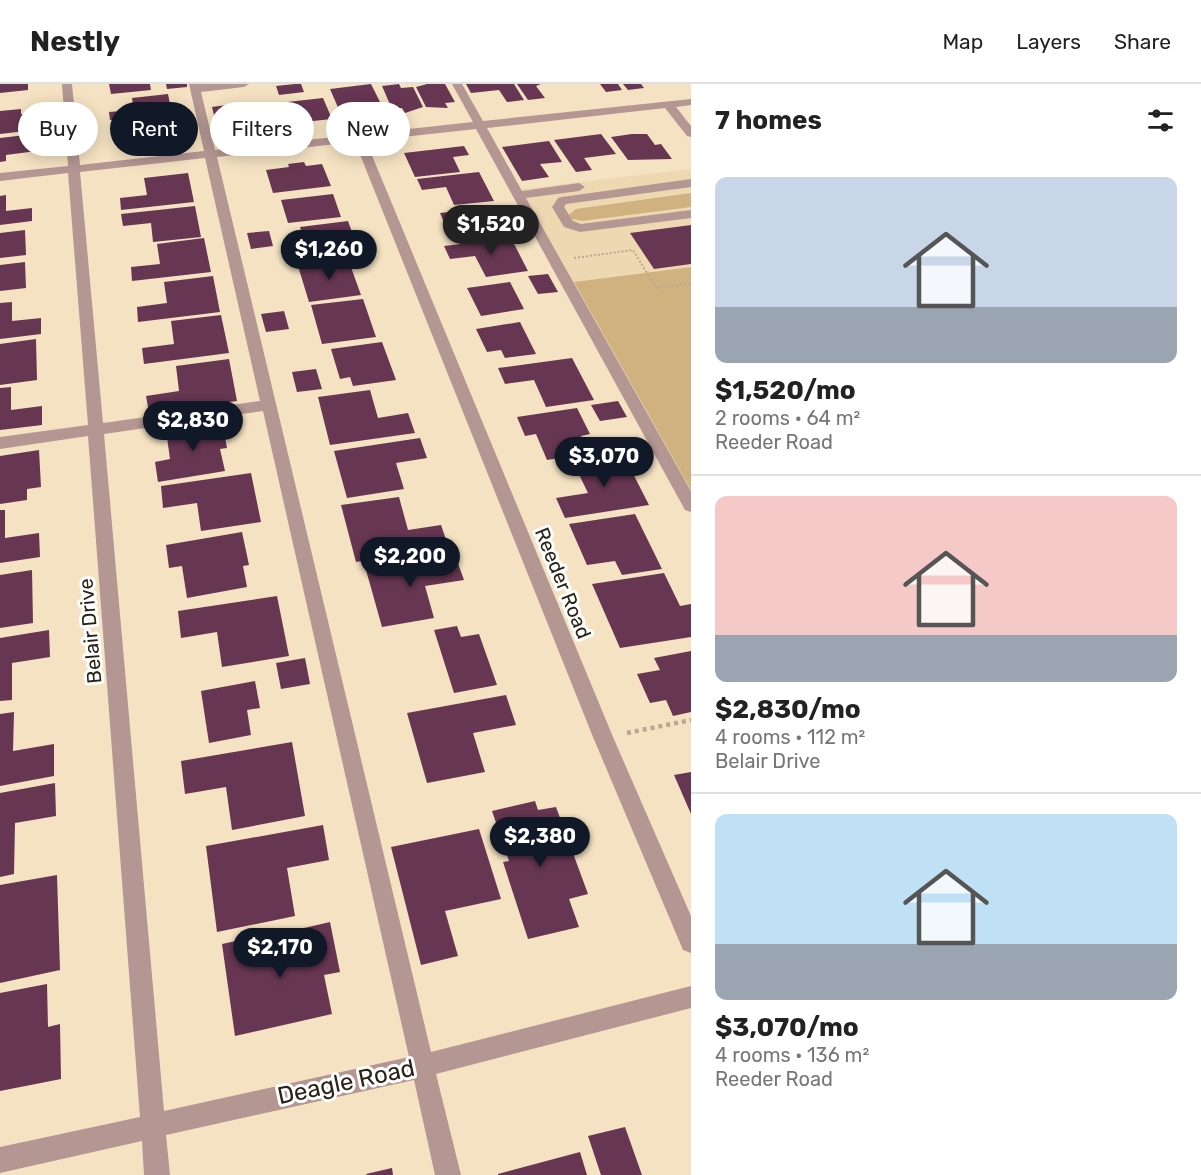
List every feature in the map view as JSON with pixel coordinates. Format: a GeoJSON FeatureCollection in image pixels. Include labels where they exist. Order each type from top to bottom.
{"type":"FeatureCollection","features":[{"type":"Feature","properties":{"kind":"street","name":"Belair Drive"},"geometry":{"type":"LineString","coordinates":[[67,84],[157,1175]]}},
{"type":"Feature","properties":{"kind":"street"},"geometry":{"type":"LineString","coordinates":[[210,146],[195,86],[244,84]]}},
{"type":"Feature","properties":{"kind":"street"},"geometry":{"type":"LineString","coordinates":[[457,84],[482,125],[691,506]]}},
{"type":"Feature","properties":{"kind":"street"},"geometry":{"type":"LineString","coordinates":[[410,133],[691,102]]}},
{"type":"Feature","properties":{"kind":"street"},"geometry":{"type":"LineString","coordinates":[[668,104],[691,134]]}},
{"type":"Feature","properties":{"kind":"street"},"geometry":{"type":"LineString","coordinates":[[0,177],[210,154]]}},
{"type":"Feature","properties":{"kind":"street"},"geometry":{"type":"LineString","coordinates":[[212,156],[268,405],[448,1175]]}},
{"type":"Feature","properties":{"kind":"street","name":"Reeder Road"},"geometry":{"type":"LineString","coordinates":[[367,156],[603,737],[691,942]]}},
{"type":"Feature","properties":{"kind":"street"},"geometry":{"type":"LineString","coordinates":[[519,195],[691,173]]}},
{"type":"Feature","properties":{"kind":"street"},"geometry":{"type":"LineString","coordinates":[[691,183],[562,201],[558,207],[568,224],[580,228],[691,214]]}},
{"type":"Feature","properties":{"kind":"street"},"geometry":{"type":"LineString","coordinates":[[0,443],[268,405]]}},
{"type":"Feature","properties":{"kind":"street","name":"Deagle Road"},"geometry":{"type":"LineString","coordinates":[[0,1160],[422,1066],[691,998]]}},
{"type":"Feature","properties":{"kind":"path"},"geometry":{"type":"LineString","coordinates":[[556,261],[633,250],[656,288],[691,283]]}},
{"type":"Feature","properties":{"kind":"path"},"geometry":{"type":"LineString","coordinates":[[603,737],[691,720]]}},
{"type":"Feature","properties":{"kind":"shaded area"},"geometry":{"type":"Polygon","coordinates":[[[691,169],[691,267],[574,282],[521,189],[691,169]]]}},
{"type":"Feature","properties":{"kind":"shaded area"},"geometry":{"type":"Polygon","coordinates":[[[691,193],[691,207],[582,221],[572,219],[569,215],[576,209],[691,193]]]}},
{"type":"Feature","properties":{"kind":"shaded area"},"geometry":{"type":"Polygon","coordinates":[[[691,267],[691,490],[574,282],[691,267]]]}},
{"type":"Feature","properties":{"kind":"building"},"geometry":{"type":"Polygon","coordinates":[[[0,84],[28,84],[28,90],[0,93],[0,84]]]}},
{"type":"Feature","properties":{"kind":"building"},"geometry":{"type":"Polygon","coordinates":[[[109,84],[150,84],[151,90],[111,94],[109,84]]]}},
{"type":"Feature","properties":{"kind":"building"},"geometry":{"type":"Polygon","coordinates":[[[166,84],[187,84],[187,87],[167,89],[166,84]]]}},
{"type":"Feature","properties":{"kind":"building"},"geometry":{"type":"Polygon","coordinates":[[[301,84],[304,92],[279,95],[276,86],[301,84]]]}},
{"type":"Feature","properties":{"kind":"building"},"geometry":{"type":"Polygon","coordinates":[[[371,84],[380,102],[336,102],[330,89],[371,84]]]}},
{"type":"Feature","properties":{"kind":"building"},"geometry":{"type":"Polygon","coordinates":[[[399,84],[401,88],[413,87],[423,107],[410,111],[410,102],[389,102],[382,86],[399,84]]]}},
{"type":"Feature","properties":{"kind":"building"},"geometry":{"type":"Polygon","coordinates":[[[427,84],[445,84],[455,102],[445,103],[448,108],[426,107],[416,87],[427,84]]]}},
{"type":"Feature","properties":{"kind":"building"},"geometry":{"type":"Polygon","coordinates":[[[466,84],[514,84],[524,100],[507,102],[499,90],[471,93],[466,84]]]}},
{"type":"Feature","properties":{"kind":"building"},"geometry":{"type":"Polygon","coordinates":[[[517,84],[541,84],[536,86],[545,98],[528,100],[517,84]]]}},
{"type":"Feature","properties":{"kind":"building"},"geometry":{"type":"Polygon","coordinates":[[[600,84],[618,84],[622,90],[606,92],[600,84]]]}},
{"type":"Feature","properties":{"kind":"building"},"geometry":{"type":"Polygon","coordinates":[[[623,84],[641,84],[644,88],[628,90],[623,84]]]}},
{"type":"Feature","properties":{"kind":"building"},"geometry":{"type":"Polygon","coordinates":[[[168,94],[170,102],[133,102],[132,98],[168,94]]]}},
{"type":"Feature","properties":{"kind":"building"},"geometry":{"type":"Polygon","coordinates":[[[323,98],[326,105],[326,120],[314,121],[314,102],[287,102],[323,98]]]}},
{"type":"Feature","properties":{"kind":"building"},"geometry":{"type":"Polygon","coordinates":[[[18,109],[18,132],[0,134],[0,111],[18,109]]]}},
{"type":"Feature","properties":{"kind":"building"},"geometry":{"type":"Polygon","coordinates":[[[601,134],[616,154],[584,158],[592,170],[576,172],[554,140],[601,134]]]}},
{"type":"Feature","properties":{"kind":"building"},"geometry":{"type":"Polygon","coordinates":[[[647,134],[655,145],[661,144],[672,159],[628,160],[611,137],[647,134]]]}},
{"type":"Feature","properties":{"kind":"building"},"geometry":{"type":"Polygon","coordinates":[[[18,136],[18,153],[6,155],[6,161],[0,162],[0,138],[18,136]]]}},
{"type":"Feature","properties":{"kind":"building"},"geometry":{"type":"Polygon","coordinates":[[[549,141],[562,162],[540,164],[549,177],[522,181],[502,147],[549,141]]]}},
{"type":"Feature","properties":{"kind":"building"},"geometry":{"type":"Polygon","coordinates":[[[464,146],[469,155],[453,157],[460,172],[415,177],[405,156],[410,156],[410,152],[464,146]]]}},
{"type":"Feature","properties":{"kind":"building"},"geometry":{"type":"Polygon","coordinates":[[[304,162],[306,166],[322,164],[331,186],[273,193],[266,170],[289,167],[288,164],[304,162]]]}},
{"type":"Feature","properties":{"kind":"building"},"geometry":{"type":"Polygon","coordinates":[[[479,172],[494,201],[454,205],[446,187],[422,190],[417,179],[479,172]]]}},
{"type":"Feature","properties":{"kind":"building"},"geometry":{"type":"Polygon","coordinates":[[[188,173],[194,202],[121,210],[120,198],[147,195],[144,178],[188,173]]]}},
{"type":"Feature","properties":{"kind":"building"},"geometry":{"type":"Polygon","coordinates":[[[333,194],[341,217],[288,223],[281,200],[333,194]]]}},
{"type":"Feature","properties":{"kind":"building"},"geometry":{"type":"Polygon","coordinates":[[[6,195],[6,211],[32,208],[32,221],[0,225],[0,196],[6,195]]]}},
{"type":"Feature","properties":{"kind":"building"},"geometry":{"type":"Polygon","coordinates":[[[195,206],[201,237],[153,242],[151,223],[123,226],[121,214],[195,206]]]}},
{"type":"Feature","properties":{"kind":"building"},"geometry":{"type":"Polygon","coordinates":[[[483,208],[496,236],[452,241],[440,213],[483,208]]]}},
{"type":"Feature","properties":{"kind":"building"},"geometry":{"type":"Polygon","coordinates":[[[348,221],[360,254],[310,260],[300,227],[348,221]]]}},
{"type":"Feature","properties":{"kind":"building"},"geometry":{"type":"Polygon","coordinates":[[[521,225],[526,234],[508,236],[504,227],[521,225]]]}},
{"type":"Feature","properties":{"kind":"building"},"geometry":{"type":"Polygon","coordinates":[[[691,225],[691,264],[654,269],[630,233],[691,225]]]}},
{"type":"Feature","properties":{"kind":"building"},"geometry":{"type":"Polygon","coordinates":[[[25,230],[26,255],[0,258],[0,233],[25,230]]]}},
{"type":"Feature","properties":{"kind":"building"},"geometry":{"type":"Polygon","coordinates":[[[269,231],[273,246],[251,249],[247,233],[269,231]]]}},
{"type":"Feature","properties":{"kind":"building"},"geometry":{"type":"Polygon","coordinates":[[[204,238],[211,272],[132,281],[131,267],[160,264],[157,244],[204,238]]]}},
{"type":"Feature","properties":{"kind":"building"},"geometry":{"type":"Polygon","coordinates":[[[511,238],[528,271],[486,277],[475,256],[450,259],[444,246],[511,238]]]}},
{"type":"Feature","properties":{"kind":"building"},"geometry":{"type":"Polygon","coordinates":[[[348,259],[361,295],[309,302],[298,266],[348,259]]]}},
{"type":"Feature","properties":{"kind":"building"},"geometry":{"type":"Polygon","coordinates":[[[25,262],[26,288],[0,291],[0,265],[25,262]]]}},
{"type":"Feature","properties":{"kind":"building"},"geometry":{"type":"Polygon","coordinates":[[[548,274],[558,292],[538,294],[528,276],[548,274]]]}},
{"type":"Feature","properties":{"kind":"building"},"geometry":{"type":"Polygon","coordinates":[[[213,276],[220,312],[138,322],[137,307],[167,303],[164,282],[213,276]]]}},
{"type":"Feature","properties":{"kind":"building"},"geometry":{"type":"Polygon","coordinates":[[[510,282],[524,309],[481,316],[467,288],[510,282]]]}},
{"type":"Feature","properties":{"kind":"building"},"geometry":{"type":"Polygon","coordinates":[[[363,299],[376,337],[322,344],[311,305],[363,299]]]}},
{"type":"Feature","properties":{"kind":"building"},"geometry":{"type":"Polygon","coordinates":[[[12,302],[12,321],[41,318],[41,334],[0,339],[0,303],[12,302]]]}},
{"type":"Feature","properties":{"kind":"building"},"geometry":{"type":"Polygon","coordinates":[[[284,311],[289,329],[266,332],[261,314],[284,311]]]}},
{"type":"Feature","properties":{"kind":"building"},"geometry":{"type":"Polygon","coordinates":[[[221,315],[229,353],[144,364],[142,348],[174,344],[171,321],[221,315]]]}},
{"type":"Feature","properties":{"kind":"building"},"geometry":{"type":"Polygon","coordinates":[[[520,322],[536,354],[505,358],[501,350],[487,352],[476,329],[520,322]]]}},
{"type":"Feature","properties":{"kind":"building"},"geometry":{"type":"Polygon","coordinates":[[[36,339],[37,380],[0,385],[0,344],[36,339]]]}},
{"type":"Feature","properties":{"kind":"building"},"geometry":{"type":"Polygon","coordinates":[[[382,342],[396,380],[353,386],[350,377],[340,379],[331,349],[382,342]]]}},
{"type":"Feature","properties":{"kind":"building"},"geometry":{"type":"Polygon","coordinates":[[[572,358],[594,400],[546,407],[534,380],[505,384],[498,368],[572,358]]]}},
{"type":"Feature","properties":{"kind":"building"},"geometry":{"type":"Polygon","coordinates":[[[229,359],[237,401],[149,413],[146,396],[179,391],[176,366],[229,359]]]}},
{"type":"Feature","properties":{"kind":"building"},"geometry":{"type":"Polygon","coordinates":[[[316,369],[322,389],[297,392],[292,372],[316,369]]]}},
{"type":"Feature","properties":{"kind":"building"},"geometry":{"type":"Polygon","coordinates":[[[11,387],[11,410],[42,406],[42,425],[0,430],[0,388],[11,387]]]}},
{"type":"Feature","properties":{"kind":"building"},"geometry":{"type":"Polygon","coordinates":[[[370,390],[378,418],[408,413],[415,433],[330,445],[318,397],[370,390]]]}},
{"type":"Feature","properties":{"kind":"building"},"geometry":{"type":"Polygon","coordinates":[[[618,401],[627,417],[600,421],[591,405],[618,401]]]}},
{"type":"Feature","properties":{"kind":"building"},"geometry":{"type":"Polygon","coordinates":[[[577,408],[590,434],[581,436],[586,444],[580,445],[585,454],[547,460],[536,434],[525,436],[517,417],[577,408]]]}},
{"type":"Feature","properties":{"kind":"building"},"geometry":{"type":"Polygon","coordinates":[[[222,422],[227,448],[220,449],[225,471],[158,482],[155,462],[170,459],[166,430],[222,422]]]}},
{"type":"Feature","properties":{"kind":"building"},"geometry":{"type":"Polygon","coordinates":[[[420,438],[427,458],[396,463],[404,489],[347,498],[334,451],[420,438]]]}},
{"type":"Feature","properties":{"kind":"building"},"geometry":{"type":"Polygon","coordinates":[[[39,450],[41,487],[27,489],[27,500],[0,504],[0,456],[39,450]]]}},
{"type":"Feature","properties":{"kind":"building"},"geometry":{"type":"Polygon","coordinates":[[[623,454],[649,505],[565,518],[556,498],[588,493],[573,462],[623,454]]]}},
{"type":"Feature","properties":{"kind":"building"},"geometry":{"type":"Polygon","coordinates":[[[251,473],[261,522],[201,531],[197,503],[163,508],[161,486],[251,473]]]}},
{"type":"Feature","properties":{"kind":"building"},"geometry":{"type":"Polygon","coordinates":[[[399,497],[408,530],[441,525],[449,548],[356,562],[341,505],[399,497]]]}},
{"type":"Feature","properties":{"kind":"building"},"geometry":{"type":"Polygon","coordinates":[[[0,510],[5,510],[5,538],[39,533],[40,557],[0,563],[0,510]]]}},
{"type":"Feature","properties":{"kind":"building"},"geometry":{"type":"Polygon","coordinates":[[[635,514],[662,569],[622,575],[615,561],[587,565],[569,524],[635,514]]]}},
{"type":"Feature","properties":{"kind":"building"},"geometry":{"type":"Polygon","coordinates":[[[242,532],[249,565],[243,566],[247,587],[187,598],[182,566],[169,568],[166,545],[242,532]]]}},
{"type":"Feature","properties":{"kind":"building"},"geometry":{"type":"Polygon","coordinates":[[[455,555],[464,580],[425,586],[434,618],[382,627],[366,570],[455,555]]]}},
{"type":"Feature","properties":{"kind":"building"},"geometry":{"type":"Polygon","coordinates":[[[32,570],[33,623],[0,628],[0,575],[32,570]]]}},
{"type":"Feature","properties":{"kind":"building"},"geometry":{"type":"Polygon","coordinates":[[[664,573],[680,606],[691,604],[691,637],[620,648],[592,584],[664,573]]]}},
{"type":"Feature","properties":{"kind":"building"},"geometry":{"type":"Polygon","coordinates":[[[277,596],[289,656],[222,667],[217,632],[181,638],[178,611],[277,596]]]}},
{"type":"Feature","properties":{"kind":"building"},"geometry":{"type":"Polygon","coordinates":[[[457,626],[461,637],[479,634],[497,685],[454,693],[434,630],[457,626]]]}},
{"type":"Feature","properties":{"kind":"building"},"geometry":{"type":"Polygon","coordinates":[[[49,630],[50,657],[12,663],[12,700],[0,701],[0,638],[49,630]]]}},
{"type":"Feature","properties":{"kind":"building"},"geometry":{"type":"Polygon","coordinates":[[[691,651],[691,712],[673,716],[666,700],[650,703],[637,674],[660,670],[654,658],[691,651]]]}},
{"type":"Feature","properties":{"kind":"building"},"geometry":{"type":"Polygon","coordinates":[[[305,658],[310,684],[281,689],[276,663],[305,658]]]}},
{"type":"Feature","properties":{"kind":"building"},"geometry":{"type":"Polygon","coordinates":[[[255,681],[260,708],[247,710],[251,735],[209,743],[201,691],[255,681]]]}},
{"type":"Feature","properties":{"kind":"building"},"geometry":{"type":"Polygon","coordinates":[[[506,695],[516,725],[473,733],[485,772],[427,783],[407,713],[506,695]]]}},
{"type":"Feature","properties":{"kind":"building"},"geometry":{"type":"Polygon","coordinates":[[[14,712],[13,751],[54,744],[54,776],[0,786],[0,714],[14,712]]]}},
{"type":"Feature","properties":{"kind":"building"},"geometry":{"type":"Polygon","coordinates":[[[292,742],[305,816],[232,830],[226,787],[185,794],[181,761],[292,742]]]}},
{"type":"Feature","properties":{"kind":"building"},"geometry":{"type":"Polygon","coordinates":[[[691,772],[691,814],[674,775],[691,772]]]}},
{"type":"Feature","properties":{"kind":"building"},"geometry":{"type":"Polygon","coordinates":[[[55,783],[56,816],[15,823],[14,874],[0,877],[0,793],[55,783]]]}},
{"type":"Feature","properties":{"kind":"building"},"geometry":{"type":"Polygon","coordinates":[[[535,801],[538,810],[556,807],[588,894],[569,899],[579,927],[528,939],[503,862],[509,861],[492,811],[535,801]]]}},
{"type":"Feature","properties":{"kind":"building"},"geometry":{"type":"Polygon","coordinates":[[[323,825],[329,860],[287,868],[295,916],[217,932],[206,846],[323,825]]]}},
{"type":"Feature","properties":{"kind":"building"},"geometry":{"type":"Polygon","coordinates":[[[479,829],[501,899],[445,911],[458,956],[421,965],[391,847],[479,829]]]}},
{"type":"Feature","properties":{"kind":"building"},"geometry":{"type":"Polygon","coordinates":[[[57,875],[60,970],[0,983],[0,885],[57,875]]]}},
{"type":"Feature","properties":{"kind":"building"},"geometry":{"type":"Polygon","coordinates":[[[330,922],[340,972],[324,975],[332,1014],[235,1036],[222,944],[254,937],[256,948],[292,940],[291,931],[330,922]]]}},
{"type":"Feature","properties":{"kind":"building"},"geometry":{"type":"Polygon","coordinates":[[[47,984],[48,1027],[60,1024],[61,1079],[0,1091],[0,993],[47,984]]]}},
{"type":"Feature","properties":{"kind":"building"},"geometry":{"type":"Polygon","coordinates":[[[625,1127],[642,1175],[601,1175],[588,1136],[625,1127]]]}},
{"type":"Feature","properties":{"kind":"building"},"geometry":{"type":"Polygon","coordinates":[[[580,1152],[587,1175],[498,1175],[498,1174],[580,1152]]]}},
{"type":"Feature","properties":{"kind":"building"},"geometry":{"type":"Polygon","coordinates":[[[392,1168],[393,1175],[366,1174],[392,1168]]]}}]}
